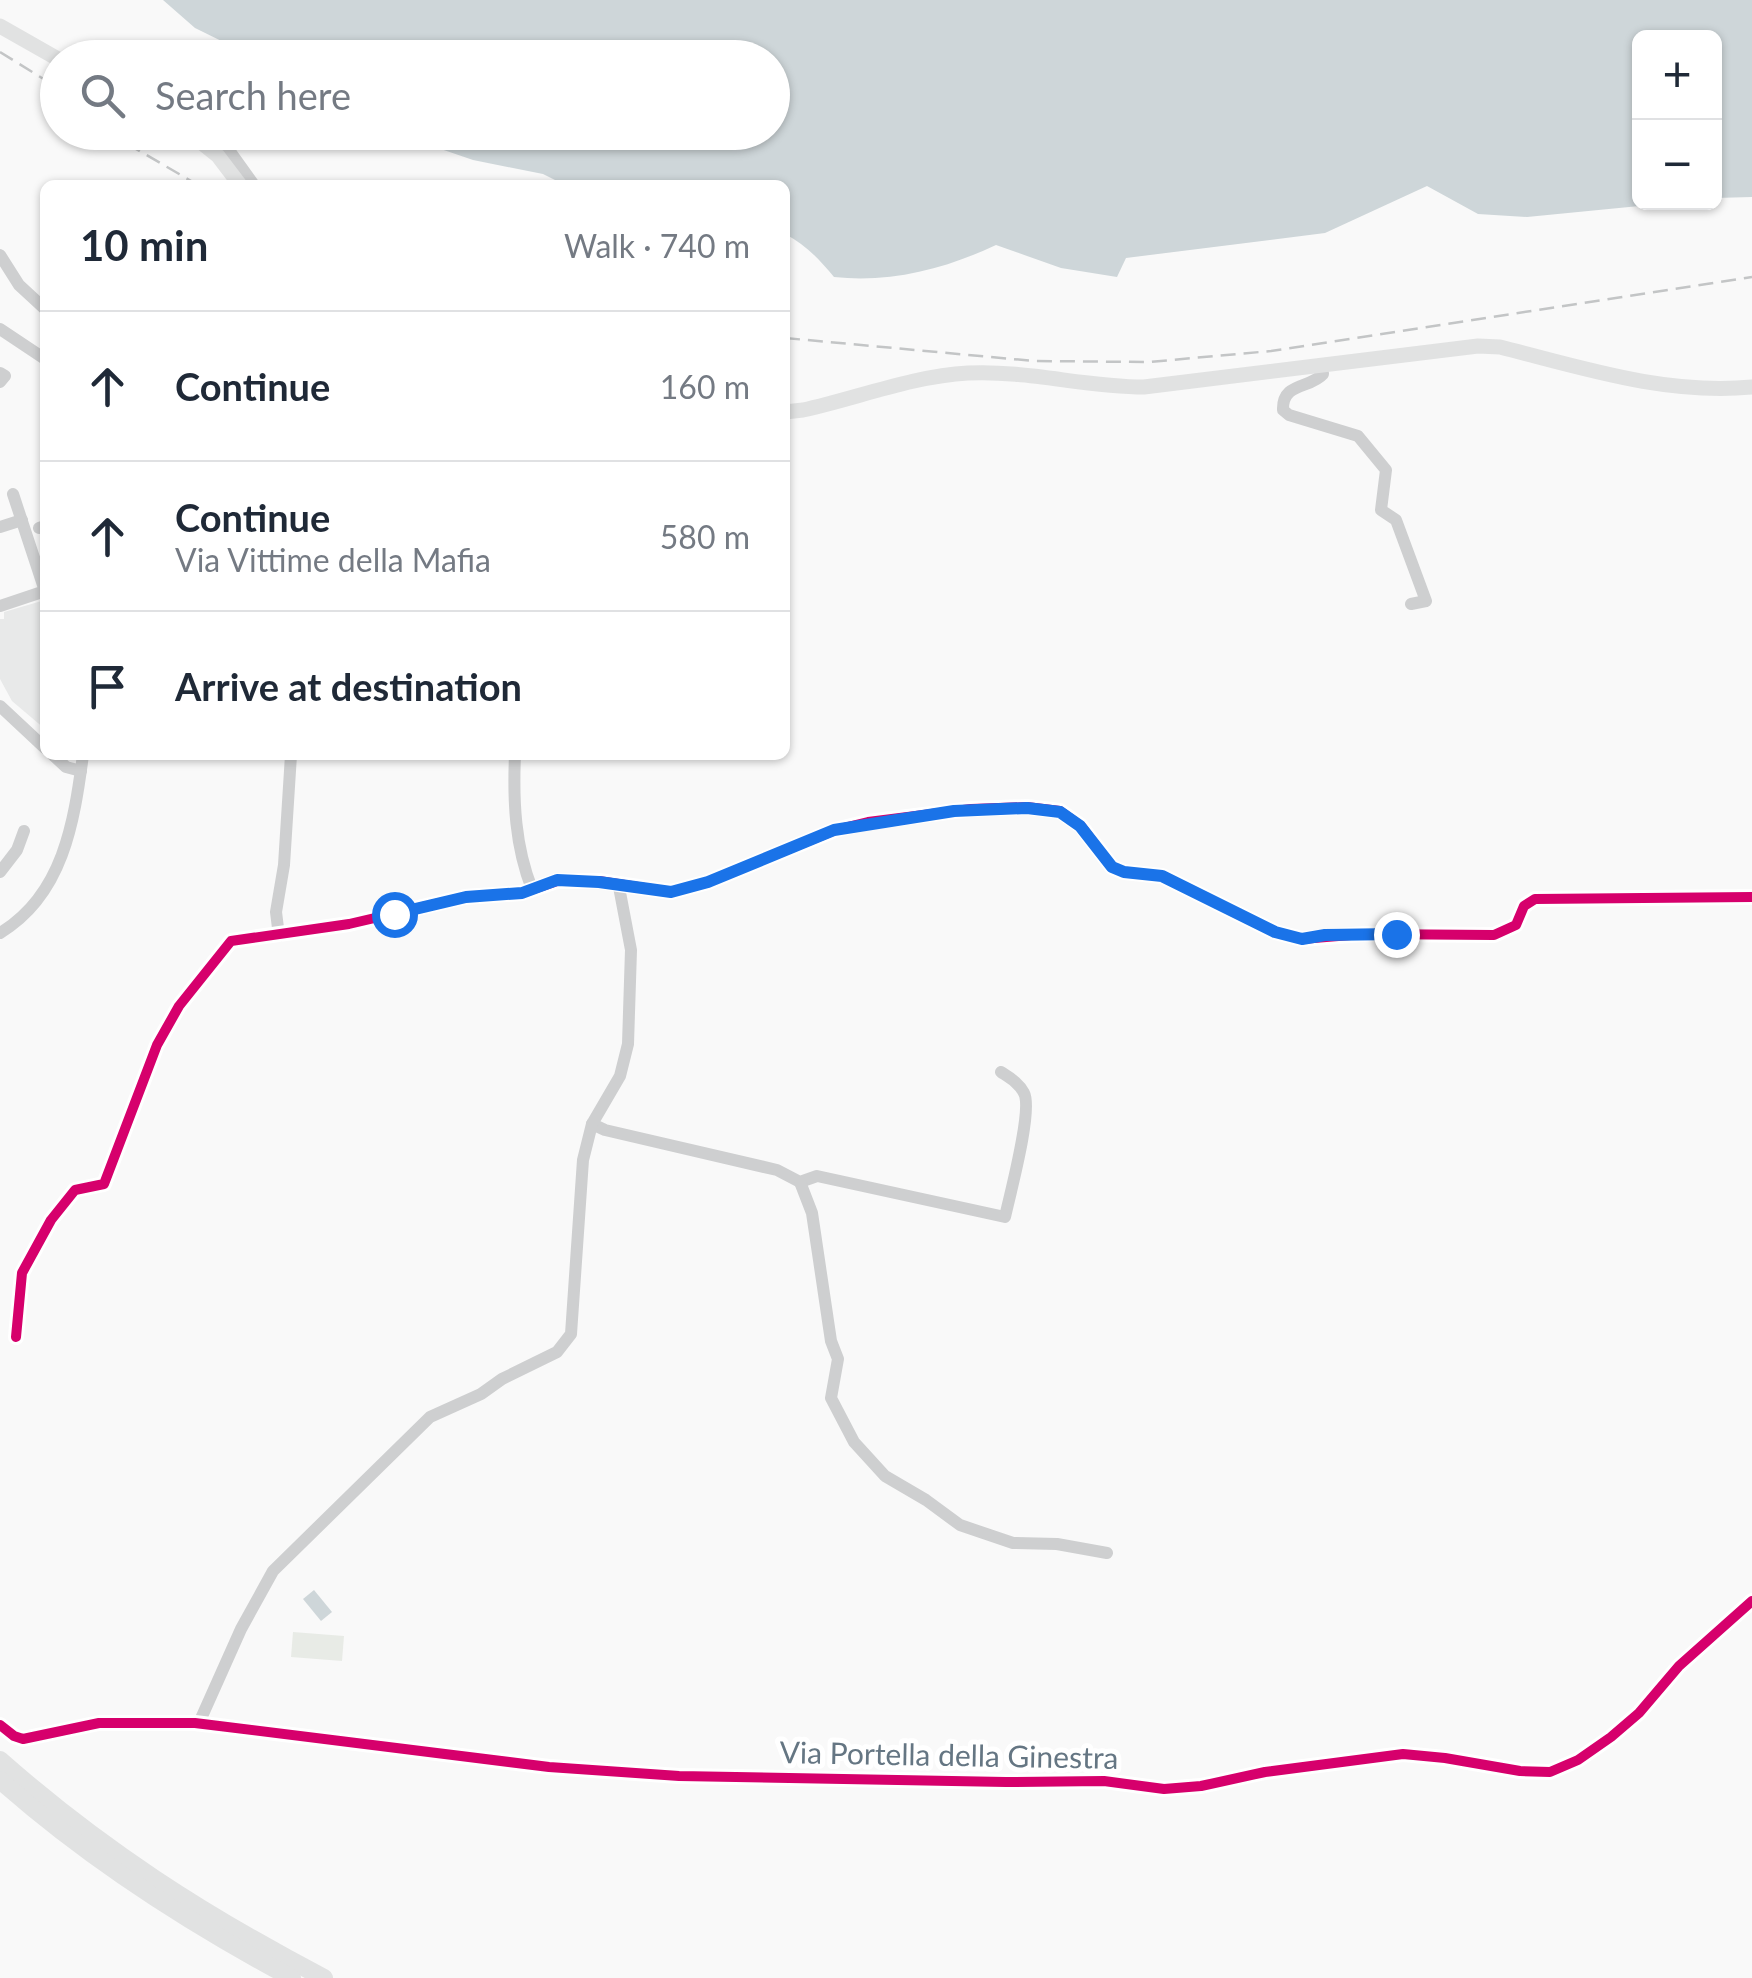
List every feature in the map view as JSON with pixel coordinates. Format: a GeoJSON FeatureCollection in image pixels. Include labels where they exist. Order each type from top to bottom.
{"type":"FeatureCollection","features":[{"type":"Feature","properties":{"kind":"highway"},"geometry":{"type":"LineString","coordinates":[[0,1760],[105,1846],[159,1884],[232,1930],[324,1978]]}},
{"type":"Feature","properties":{"kind":"highway"},"geometry":{"type":"LineString","coordinates":[[0,1780],[90,1854],[134,1884],[232,1946],[292,1978]]}},
{"type":"Feature","properties":{"kind":"main road"},"geometry":{"type":"LineString","coordinates":[[0,26],[40,48]]}},
{"type":"Feature","properties":{"kind":"main road"},"geometry":{"type":"LineString","coordinates":[[210,150],[236,180]]}},
{"type":"Feature","properties":{"kind":"main road"},"geometry":{"type":"LineString","coordinates":[[790,411],[972,372],[1109,387],[1144,387],[1478,346],[1500,347],[1650,384],[1752,387]]}},
{"type":"Feature","properties":{"kind":"street"},"geometry":{"type":"LineString","coordinates":[[229,150],[250,180]]}},
{"type":"Feature","properties":{"kind":"street"},"geometry":{"type":"LineString","coordinates":[[0,255],[18,285],[40,305]]}},
{"type":"Feature","properties":{"kind":"street"},"geometry":{"type":"LineString","coordinates":[[0,329],[40,356]]}},
{"type":"Feature","properties":{"kind":"street"},"geometry":{"type":"LineString","coordinates":[[1322,365],[1324,374],[1319,380],[1298,385],[1287,394],[1283,410],[1358,436],[1386,470],[1381,510],[1396,520],[1426,601],[1411,604]]}},
{"type":"Feature","properties":{"kind":"street"},"geometry":{"type":"LineString","coordinates":[[13,494],[40,576]]}},
{"type":"Feature","properties":{"kind":"street"},"geometry":{"type":"LineString","coordinates":[[0,527],[22,520]]}},
{"type":"Feature","properties":{"kind":"street"},"geometry":{"type":"LineString","coordinates":[[0,606],[40,593]]}},
{"type":"Feature","properties":{"kind":"street"},"geometry":{"type":"LineString","coordinates":[[0,706],[40,743]]}},
{"type":"Feature","properties":{"kind":"street"},"geometry":{"type":"LineString","coordinates":[[58,760],[81,771]]}},
{"type":"Feature","properties":{"kind":"street"},"geometry":{"type":"LineString","coordinates":[[0,933],[31,910],[47,890],[64,854],[82,760]]}},
{"type":"Feature","properties":{"kind":"street"},"geometry":{"type":"LineString","coordinates":[[279,936],[276,912],[291,760]]}},
{"type":"Feature","properties":{"kind":"street"},"geometry":{"type":"LineString","coordinates":[[515,760],[516,830],[532,889]]}},
{"type":"Feature","properties":{"kind":"street"},"geometry":{"type":"LineString","coordinates":[[16,1337],[22,1273],[28,1261],[74,1190],[104,1184],[143,1077],[179,1006],[231,941],[350,924],[466,897],[532,889],[557,880],[671,892],[690,888],[803,841],[868,822],[971,809],[1060,812],[1080,826],[1112,867],[1162,876],[1275,932],[1302,939],[1363,934],[1494,934],[1516,926],[1524,906],[1535,899],[1752,896]]}},
{"type":"Feature","properties":{"kind":"street"},"geometry":{"type":"LineString","coordinates":[[0,872],[17,850],[24,831]]}},
{"type":"Feature","properties":{"kind":"street"},"geometry":{"type":"LineString","coordinates":[[199,1723],[241,1629],[273,1571],[430,1417],[480,1394],[566,1344],[572,1318],[583,1160],[592,1124],[620,1076],[628,1044],[631,950],[619,887]]}},
{"type":"Feature","properties":{"kind":"street"},"geometry":{"type":"LineString","coordinates":[[800,1182],[817,1176],[1005,1218],[1026,1115],[1026,1096],[1017,1082],[1001,1072]]}},
{"type":"Feature","properties":{"kind":"street"},"geometry":{"type":"LineString","coordinates":[[592,1124],[776,1170],[800,1182],[812,1212],[831,1341],[838,1359],[830,1398],[854,1442],[885,1476],[960,1525],[1013,1544],[1056,1544],[1107,1553]]}},
{"type":"Feature","properties":{"kind":"street","name":"Via Portella della Ginestra"},"geometry":{"type":"LineString","coordinates":[[0,1725],[23,1739],[99,1723],[199,1723],[549,1767],[679,1776],[1104,1780],[1182,1789],[1265,1772],[1403,1754],[1550,1772],[1578,1760],[1611,1738],[1679,1666],[1752,1601]]}},
{"type":"Feature","properties":{"kind":"shaded area"},"geometry":{"type":"Polygon","coordinates":[[[163,0],[1752,0],[1752,197],[1722,198],[1722,30],[1632,30],[1632,207],[1527,217],[1478,214],[1427,186],[1325,233],[1126,258],[1117,277],[1061,268],[996,245],[957,261],[897,276],[834,277],[790,237],[790,180],[555,180],[444,150],[790,150],[790,40],[219,40],[195,28],[163,0]]]}},
{"type":"Feature","properties":{"kind":"shaded area"},"geometry":{"type":"Polygon","coordinates":[[[40,601],[40,725],[12,701],[0,679],[0,619],[4,619],[4,612],[40,601]]]}},
{"type":"Feature","properties":{"kind":"shaded area"},"geometry":{"type":"Polygon","coordinates":[[[314,1590],[332,1612],[321,1621],[303,1599],[314,1590]]]}},
{"type":"Feature","properties":{"kind":"shaded area"},"geometry":{"type":"Polygon","coordinates":[[[293,1632],[344,1636],[342,1661],[291,1657],[293,1632]]]}},
{"type":"Feature","properties":{"kind":"railway"},"geometry":{"type":"LineString","coordinates":[[0,52],[40,77]]}},
{"type":"Feature","properties":{"kind":"railway"},"geometry":{"type":"LineString","coordinates":[[138,150],[189,180]]}},
{"type":"Feature","properties":{"kind":"railway"},"geometry":{"type":"LineString","coordinates":[[790,338],[1034,361],[1149,362],[1271,351],[1752,277]]}},
{"type":"Feature","properties":{"kind":"cycle path"},"geometry":{"type":"LineString","coordinates":[[16,1337],[22,1273],[51,1220],[75,1190],[104,1184],[157,1045],[179,1006],[231,941],[349,924],[465,897],[522,893],[557,881],[599,881],[671,892],[708,882],[835,830],[868,822],[971,809],[1027,807],[1060,811],[1081,826],[1112,867],[1162,876],[1275,932],[1302,939],[1363,934],[1494,935],[1516,925],[1524,906],[1535,899],[1752,897]]}},
{"type":"Feature","properties":{"kind":"cycle path"},"geometry":{"type":"LineString","coordinates":[[0,1725],[23,1739],[99,1723],[195,1723],[549,1767],[679,1776],[1104,1781],[1164,1789],[1403,1754],[1550,1772],[1578,1760],[1611,1737],[1639,1713],[1679,1666],[1752,1601]]}},
{"type":"Feature","properties":{"kind":"route"},"geometry":{"type":"LineString","coordinates":[[394,914],[466,897],[522,893],[557,880],[671,892],[708,882],[834,830],[868,822],[971,809],[1046,808],[1060,812],[1080,826],[1112,867],[1162,876],[1275,932],[1302,939],[1396,934]]}}]}
